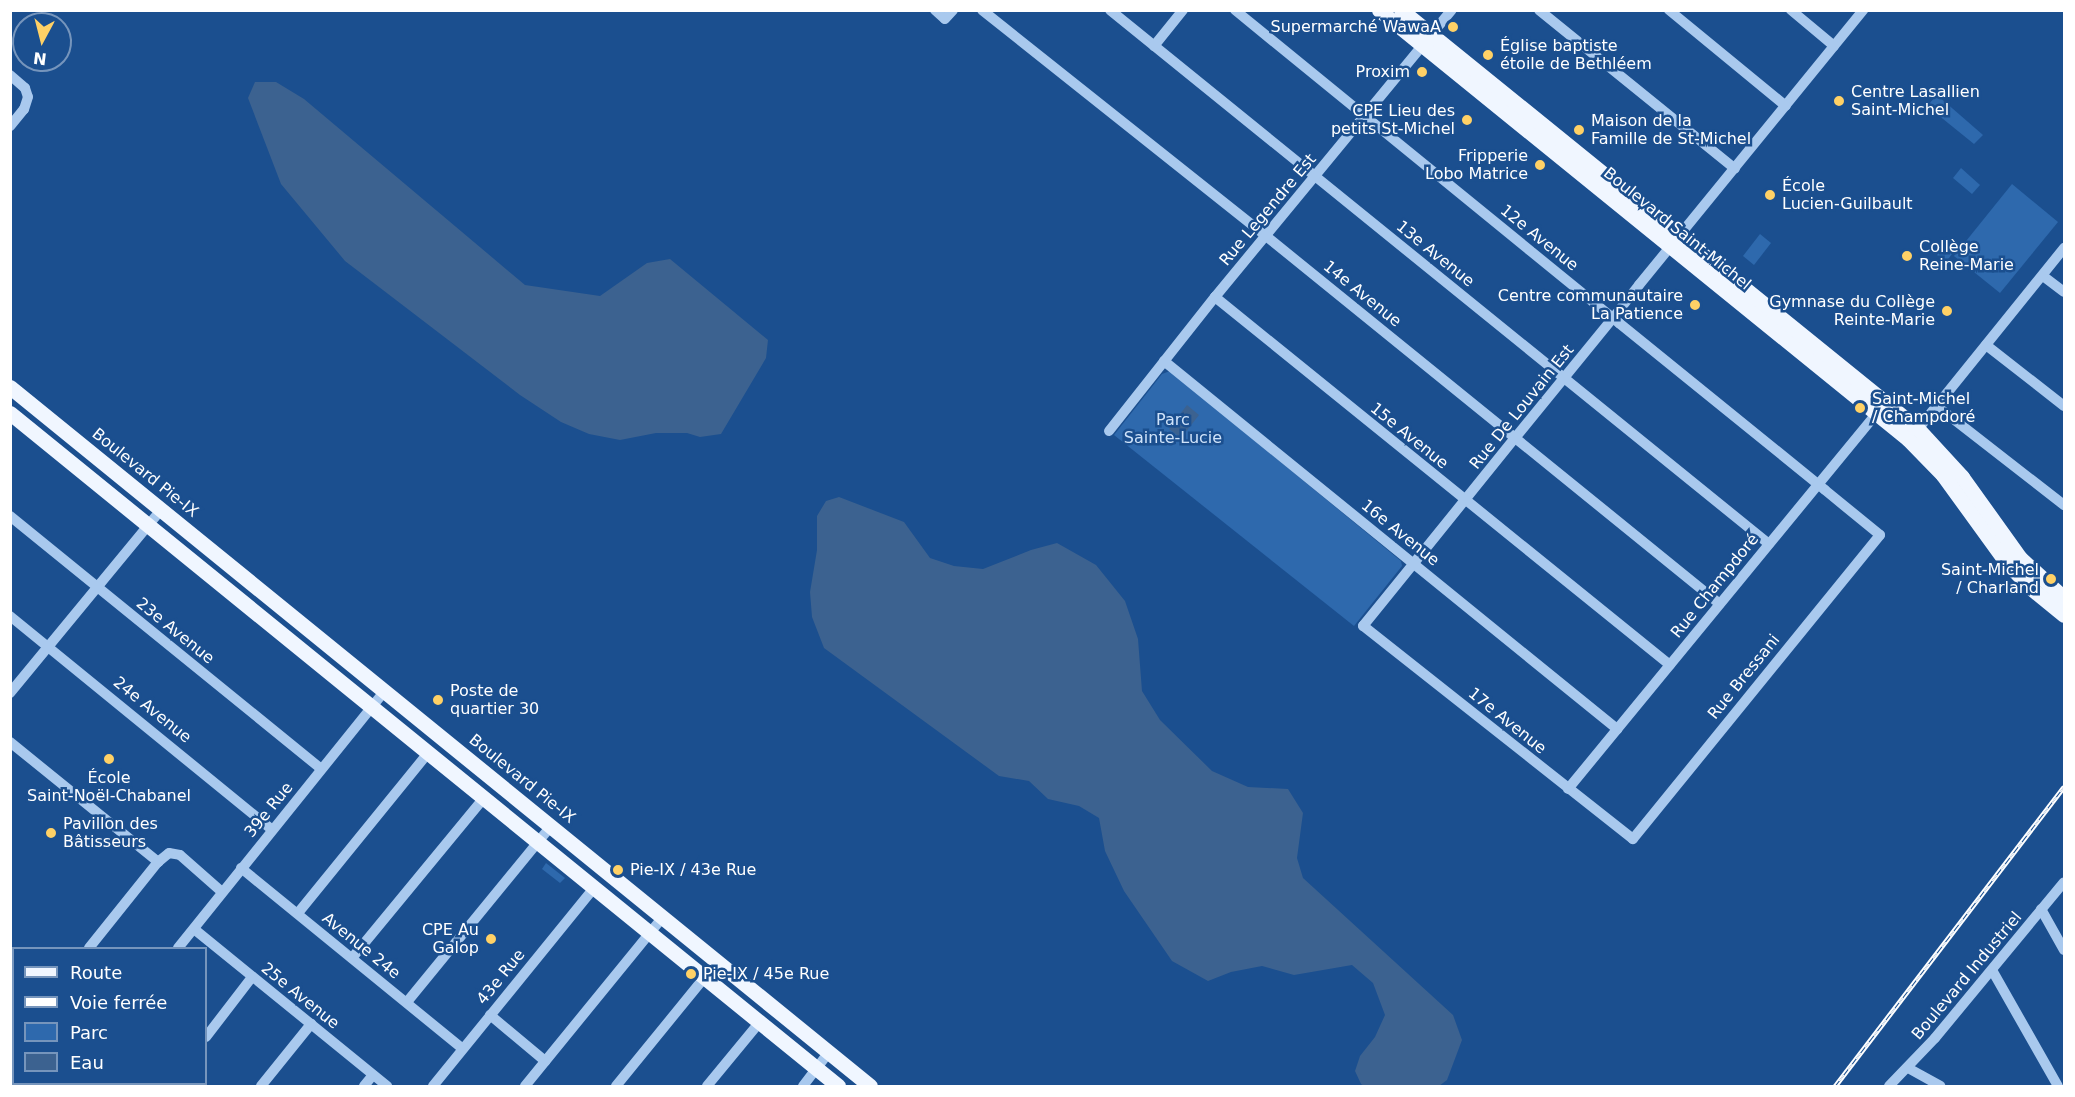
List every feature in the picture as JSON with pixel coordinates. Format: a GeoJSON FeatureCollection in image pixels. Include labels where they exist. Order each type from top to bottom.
{"type":"FeatureCollection","features":[{"type":"Feature","properties":{"kind":"main road","name":"Boulevard Saint-Michel"},"geometry":{"type":"LineString","coordinates":[[1379,10],[1427,40],[1880,407],[1932,463],[2001,556],[2032,589],[2064,615]]}},
{"type":"Feature","properties":{"kind":"main road","name":"Boulevard Saint-Michel"},"geometry":{"type":"LineString","coordinates":[[1401,10],[1427,40]]}},
{"type":"Feature","properties":{"kind":"main road","name":"Boulevard Pie-IX"},"geometry":{"type":"LineString","coordinates":[[10,387],[870,1086]]}},
{"type":"Feature","properties":{"kind":"main road","name":"Boulevard Saint-Michel"},"geometry":{"type":"LineString","coordinates":[[1880,407],[1918,429],[1962,477],[2020,558],[2064,598]]}},
{"type":"Feature","properties":{"kind":"main road"},"geometry":{"type":"LineString","coordinates":[[10,413],[838,1086]]}},
{"type":"Feature","properties":{"kind":"street"},"geometry":{"type":"LineString","coordinates":[[934,10],[949,15]]}},
{"type":"Feature","properties":{"kind":"street","name":"14e Avenue"},"geometry":{"type":"LineString","coordinates":[[982,10],[1266,236],[1720,604]]}},
{"type":"Feature","properties":{"kind":"street","name":"13e Avenue"},"geometry":{"type":"LineString","coordinates":[[1110,10],[1769,544]]}},
{"type":"Feature","properties":{"kind":"street"},"geometry":{"type":"LineString","coordinates":[[1154,46],[1183,10]]}},
{"type":"Feature","properties":{"kind":"street","name":"12e Avenue"},"geometry":{"type":"LineString","coordinates":[[1235,10],[1880,535]]}},
{"type":"Feature","properties":{"kind":"street","name":"Rue Legendre Est"},"geometry":{"type":"LineString","coordinates":[[1108,430],[1452,10]]}},
{"type":"Feature","properties":{"kind":"street"},"geometry":{"type":"LineString","coordinates":[[1539,10],[1735,169]]}},
{"type":"Feature","properties":{"kind":"street"},"geometry":{"type":"LineString","coordinates":[[1669,10],[1786,106]]}},
{"type":"Feature","properties":{"kind":"street"},"geometry":{"type":"LineString","coordinates":[[1791,10],[1834,46]]}},
{"type":"Feature","properties":{"kind":"street","name":"Rue De Louvain Est"},"geometry":{"type":"LineString","coordinates":[[1364,626],[1863,10]]}},
{"type":"Feature","properties":{"kind":"street"},"geometry":{"type":"LineString","coordinates":[[10,75],[25,88],[27,100],[24,109],[10,126]]}},
{"type":"Feature","properties":{"kind":"street"},"geometry":{"type":"LineString","coordinates":[[1918,429],[2064,248]]}},
{"type":"Feature","properties":{"kind":"street"},"geometry":{"type":"LineString","coordinates":[[2043,276],[2064,292]]}},
{"type":"Feature","properties":{"kind":"street","name":"15e Avenue"},"geometry":{"type":"LineString","coordinates":[[1215,297],[1670,665]]}},
{"type":"Feature","properties":{"kind":"street"},"geometry":{"type":"LineString","coordinates":[[1986,345],[2064,406]]}},
{"type":"Feature","properties":{"kind":"street","name":"16e Avenue"},"geometry":{"type":"LineString","coordinates":[[1164,361],[1617,729]]}},
{"type":"Feature","properties":{"kind":"street"},"geometry":{"type":"LineString","coordinates":[[1938,406],[2064,505]]}},
{"type":"Feature","properties":{"kind":"street","name":"Rue Champdoré"},"geometry":{"type":"LineString","coordinates":[[1568,789],[1880,407]]}},
{"type":"Feature","properties":{"kind":"street"},"geometry":{"type":"LineString","coordinates":[[10,693],[161,510]]}},
{"type":"Feature","properties":{"kind":"street","name":"23e Avenue"},"geometry":{"type":"LineString","coordinates":[[10,516],[321,769]]}},
{"type":"Feature","properties":{"kind":"street","name":"Rue Bressani"},"geometry":{"type":"LineString","coordinates":[[1633,838],[1880,535]]}},
{"type":"Feature","properties":{"kind":"street","name":"24e Avenue"},"geometry":{"type":"LineString","coordinates":[[10,616],[273,830]]}},
{"type":"Feature","properties":{"kind":"street","name":"17e Avenue"},"geometry":{"type":"LineString","coordinates":[[1364,626],[1633,838]]}},
{"type":"Feature","properties":{"kind":"street","name":"39e Rue"},"geometry":{"type":"LineString","coordinates":[[179,947],[385,691]]}},
{"type":"Feature","properties":{"kind":"street"},"geometry":{"type":"LineString","coordinates":[[10,742],[158,862]]}},
{"type":"Feature","properties":{"kind":"street"},"geometry":{"type":"LineString","coordinates":[[298,914],[428,753]]}},
{"type":"Feature","properties":{"kind":"street"},"geometry":{"type":"LineString","coordinates":[[352,958],[484,798]]}},
{"type":"Feature","properties":{"kind":"street"},"geometry":{"type":"LineString","coordinates":[[407,1002],[550,826]]}},
{"type":"Feature","properties":{"kind":"street"},"geometry":{"type":"LineString","coordinates":[[90,947],[158,862],[169,853],[180,855],[222,892]]}},
{"type":"Feature","properties":{"kind":"street","name":"Avenue 24e"},"geometry":{"type":"LineString","coordinates":[[241,868],[462,1048]]}},
{"type":"Feature","properties":{"kind":"street","name":"Boulevard Industriel"},"geometry":{"type":"LineString","coordinates":[[1889,1086],[1908,1068],[2064,882]]}},
{"type":"Feature","properties":{"kind":"street","name":"43e Rue"},"geometry":{"type":"LineString","coordinates":[[433,1086],[594,888]]}},
{"type":"Feature","properties":{"kind":"street"},"geometry":{"type":"LineString","coordinates":[[2041,909],[2064,950]]}},
{"type":"Feature","properties":{"kind":"street"},"geometry":{"type":"LineString","coordinates":[[525,1086],[663,917]]}},
{"type":"Feature","properties":{"kind":"street","name":"25e Avenue"},"geometry":{"type":"LineString","coordinates":[[194,929],[387,1086]]}},
{"type":"Feature","properties":{"kind":"street"},"geometry":{"type":"LineString","coordinates":[[1992,970],[2058,1086]]}},
{"type":"Feature","properties":{"kind":"street"},"geometry":{"type":"LineString","coordinates":[[207,1035],[252,977]]}},
{"type":"Feature","properties":{"kind":"street"},"geometry":{"type":"LineString","coordinates":[[616,1086],[704,978]]}},
{"type":"Feature","properties":{"kind":"street"},"geometry":{"type":"LineString","coordinates":[[490,1015],[545,1061]]}},
{"type":"Feature","properties":{"kind":"street"},"geometry":{"type":"LineString","coordinates":[[707,1086],[759,1023]]}},
{"type":"Feature","properties":{"kind":"street"},"geometry":{"type":"LineString","coordinates":[[261,1086],[311,1024]]}},
{"type":"Feature","properties":{"kind":"street"},"geometry":{"type":"LineString","coordinates":[[803,1086],[829,1052]]}},
{"type":"Feature","properties":{"kind":"street"},"geometry":{"type":"LineString","coordinates":[[1908,1068],[1940,1086]]}},
{"type":"Feature","properties":{"kind":"street"},"geometry":{"type":"LineString","coordinates":[[364,1086],[373,1075]]}},
{"type":"Feature","properties":{"kind":"green space"},"geometry":{"type":"Polygon","coordinates":[[[1937,95],[1983,135],[1974,144],[1927,106],[1937,95]]]}},
{"type":"Feature","properties":{"kind":"green space"},"geometry":{"type":"Polygon","coordinates":[[[1961,168],[1980,185],[1972,194],[1953,178],[1961,168]]]}},
{"type":"Feature","properties":{"kind":"green space"},"geometry":{"type":"Polygon","coordinates":[[[2012,184],[2058,222],[2000,293],[1954,256],[2012,184]]]}},
{"type":"Feature","properties":{"kind":"green space"},"geometry":{"type":"Polygon","coordinates":[[[1760,234],[1771,243],[1754,265],[1743,256],[1760,234]]]}},
{"type":"Feature","properties":{"kind":"green space"},"geometry":{"type":"Polygon","coordinates":[[[1950,240],[1958,246],[1946,262],[1937,255],[1950,240]]]}},
{"type":"Feature","properties":{"kind":"green space","name":"Parc Sainte-Lucie"},"geometry":{"type":"Polygon","coordinates":[[[1170,371],[1401,561],[1402,566],[1354,626],[1114,435],[1162,374],[1170,371]]]}},
{"type":"Feature","properties":{"kind":"green space"},"geometry":{"type":"Polygon","coordinates":[[[546,863],[565,878],[560,883],[542,869],[546,863]]]}},
{"type":"Feature","properties":{"kind":"water"},"geometry":{"type":"Polygon","coordinates":[[[255,82],[276,82],[304,99],[525,285],[600,296],[647,263],[670,259],[768,340],[766,358],[721,434],[700,437],[687,433],[656,433],[620,440],[589,434],[561,422],[520,395],[345,261],[281,184],[248,98],[255,82]]]}},
{"type":"Feature","properties":{"kind":"water"},"geometry":{"type":"Polygon","coordinates":[[[1187,405],[1199,415],[1181,438],[1169,429],[1187,405]]]}},
{"type":"Feature","properties":{"kind":"water"},"geometry":{"type":"Polygon","coordinates":[[[839,497],[904,522],[930,558],[954,566],[983,569],[1031,550],[1057,543],[1096,565],[1125,601],[1138,639],[1142,691],[1160,720],[1212,771],[1248,787],[1288,789],[1303,813],[1297,858],[1303,878],[1453,1015],[1462,1040],[1447,1080],[1439,1086],[1364,1086],[1361,1084],[1355,1071],[1360,1056],[1375,1037],[1385,1015],[1373,983],[1352,965],[1294,975],[1262,966],[1231,972],[1208,981],[1172,961],[1124,891],[1105,851],[1099,818],[1079,806],[1048,799],[1029,781],[999,776],[824,648],[812,617],[810,592],[817,550],[817,516],[826,501],[839,497]]]}},
{"type":"Feature","properties":{"kind":"railway"},"geometry":{"type":"LineString","coordinates":[[1835,1086],[2064,786]]}},
{"type":"Feature","properties":{"kind":"place","name":"Supermarché WawaA"},"geometry":{"type":"Point","coordinates":[1453,27]}},
{"type":"Feature","properties":{"kind":"place","name":"Église baptiste étoile de Bethléem"},"geometry":{"type":"Point","coordinates":[1488,55]}},
{"type":"Feature","properties":{"kind":"place","name":"Proxim"},"geometry":{"type":"Point","coordinates":[1422,72]}},
{"type":"Feature","properties":{"kind":"place","name":"Centre Lasallien Saint-Michel"},"geometry":{"type":"Point","coordinates":[1839,101]}},
{"type":"Feature","properties":{"kind":"place","name":"CPE Lieu des petits St-Michel"},"geometry":{"type":"Point","coordinates":[1467,120]}},
{"type":"Feature","properties":{"kind":"place","name":"Maison de la Famille de St-Michel"},"geometry":{"type":"Point","coordinates":[1579,130]}},
{"type":"Feature","properties":{"kind":"place","name":"Fripperie Lobo Matrice"},"geometry":{"type":"Point","coordinates":[1540,165]}},
{"type":"Feature","properties":{"kind":"place","name":"École Lucien-Guilbault"},"geometry":{"type":"Point","coordinates":[1770,195]}},
{"type":"Feature","properties":{"kind":"place","name":"Collège Reine-Marie"},"geometry":{"type":"Point","coordinates":[1907,256]}},
{"type":"Feature","properties":{"kind":"place","name":"Centre communautaire La Patience"},"geometry":{"type":"Point","coordinates":[1695,305]}},
{"type":"Feature","properties":{"kind":"place","name":"Gymnase du Collège Reinte-Marie"},"geometry":{"type":"Point","coordinates":[1947,311]}},
{"type":"Feature","properties":{"kind":"place","name":"Saint-Michel / Champdoré"},"geometry":{"type":"Point","coordinates":[1860,408]}},
{"type":"Feature","properties":{"kind":"place","name":"Saint-Michel / Charland"},"geometry":{"type":"Point","coordinates":[2051,579]}},
{"type":"Feature","properties":{"kind":"place","name":"Poste de quartier 30"},"geometry":{"type":"Point","coordinates":[438,700]}},
{"type":"Feature","properties":{"kind":"place","name":"École Saint-Noël-Chabanel"},"geometry":{"type":"Point","coordinates":[109,759]}},
{"type":"Feature","properties":{"kind":"place","name":"Pavillon des Bâtisseurs"},"geometry":{"type":"Point","coordinates":[51,833]}},
{"type":"Feature","properties":{"kind":"place","name":"Pie-IX / 43e Rue"},"geometry":{"type":"Point","coordinates":[618,870]}},
{"type":"Feature","properties":{"kind":"place","name":"CPE Au Galop"},"geometry":{"type":"Point","coordinates":[491,939]}},
{"type":"Feature","properties":{"kind":"place","name":"Pie-IX / 45e Rue"},"geometry":{"type":"Point","coordinates":[691,974]}}]}
